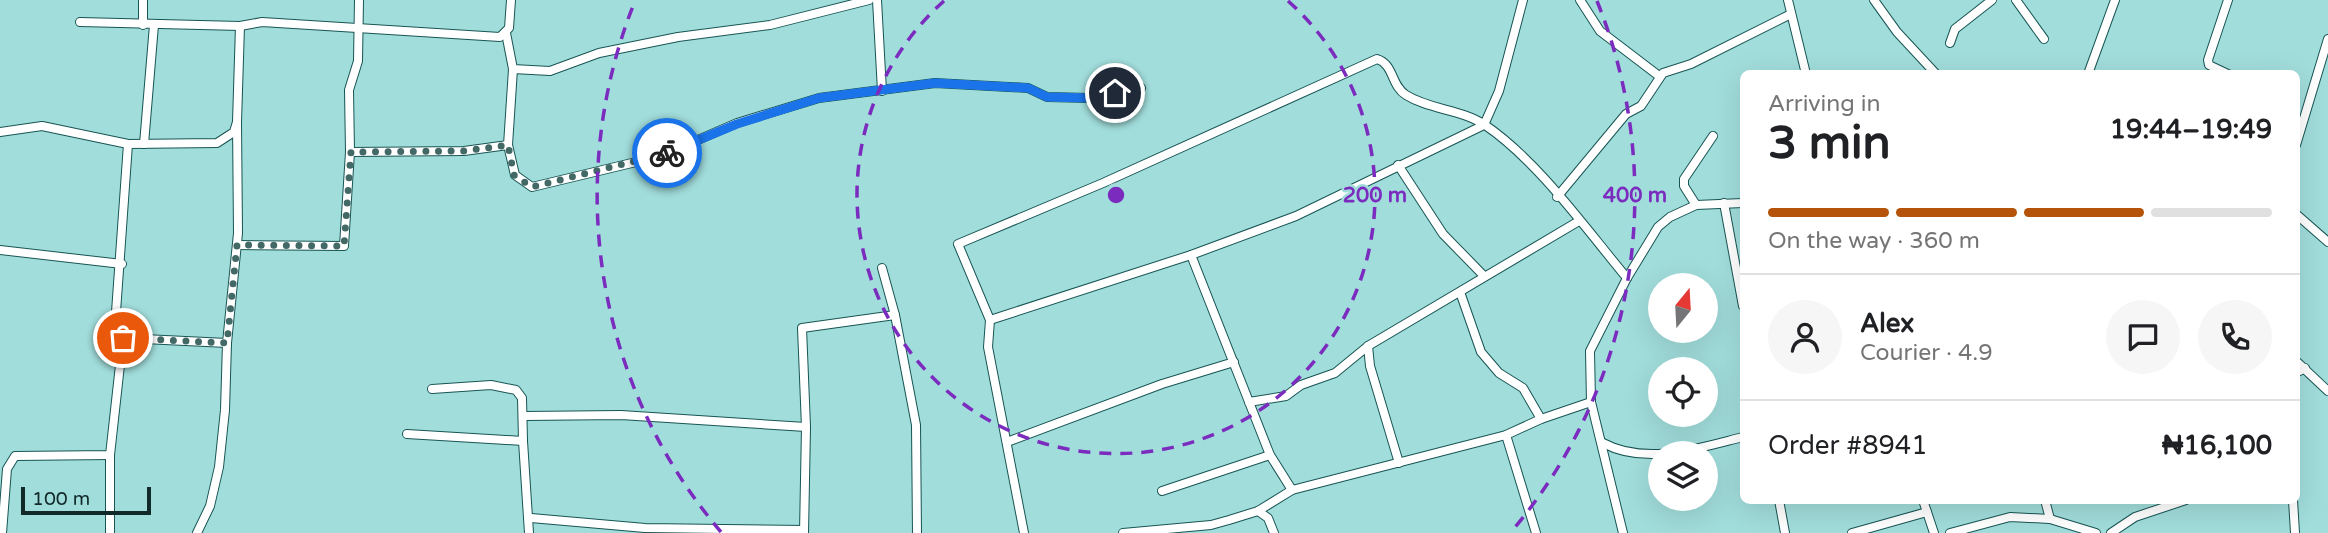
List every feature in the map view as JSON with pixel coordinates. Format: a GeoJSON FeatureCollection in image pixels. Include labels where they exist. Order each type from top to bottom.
{"type":"FeatureCollection","features":[{"type":"Feature","properties":{"kind":"street"},"geometry":{"type":"LineString","coordinates":[[143,0],[143,25]]}},
{"type":"Feature","properties":{"kind":"street"},"geometry":{"type":"LineString","coordinates":[[237,245],[344,246],[351,152],[349,90],[358,61],[359,0]]}},
{"type":"Feature","properties":{"kind":"street"},"geometry":{"type":"LineString","coordinates":[[511,0],[506,33],[513,69],[508,145],[514,175],[532,187],[661,156],[737,124],[819,98],[935,83],[1028,88],[1047,97],[1090,98],[1141,88]]}},
{"type":"Feature","properties":{"kind":"street"},"geometry":{"type":"LineString","coordinates":[[513,69],[550,71],[599,53],[678,37],[770,25],[869,0]]}},
{"type":"Feature","properties":{"kind":"street"},"geometry":{"type":"LineString","coordinates":[[877,0],[883,91]]}},
{"type":"Feature","properties":{"kind":"street"},"geometry":{"type":"LineString","coordinates":[[990,320],[1191,255],[1296,216],[1484,125],[1499,92],[1523,0]]}},
{"type":"Feature","properties":{"kind":"street"},"geometry":{"type":"LineString","coordinates":[[1580,0],[1600,31],[1658,76]]}},
{"type":"Feature","properties":{"kind":"street"},"geometry":{"type":"LineString","coordinates":[[1790,0],[1805,70]]}},
{"type":"Feature","properties":{"kind":"street"},"geometry":{"type":"LineString","coordinates":[[1874,0],[1897,32],[1932,70]]}},
{"type":"Feature","properties":{"kind":"street"},"geometry":{"type":"LineString","coordinates":[[1950,43],[1955,29],[1992,0]]}},
{"type":"Feature","properties":{"kind":"street"},"geometry":{"type":"LineString","coordinates":[[2016,0],[2044,39]]}},
{"type":"Feature","properties":{"kind":"street"},"geometry":{"type":"LineString","coordinates":[[2090,70],[2116,0]]}},
{"type":"Feature","properties":{"kind":"street"},"geometry":{"type":"LineString","coordinates":[[2220,70],[2209,65],[2208,60],[2228,0]]}},
{"type":"Feature","properties":{"kind":"street"},"geometry":{"type":"LineString","coordinates":[[1557,197],[1626,114],[1641,106],[1658,76],[1691,64],[1791,14]]}},
{"type":"Feature","properties":{"kind":"street"},"geometry":{"type":"LineString","coordinates":[[80,22],[240,26],[262,22],[500,37],[506,33]]}},
{"type":"Feature","properties":{"kind":"street"},"geometry":{"type":"LineString","coordinates":[[144,144],[154,25]]}},
{"type":"Feature","properties":{"kind":"street"},"geometry":{"type":"LineString","coordinates":[[197,533],[210,506],[219,467],[237,245],[240,26]]}},
{"type":"Feature","properties":{"kind":"street"},"geometry":{"type":"LineString","coordinates":[[2300,120],[2328,39]]}},
{"type":"Feature","properties":{"kind":"street"},"geometry":{"type":"LineString","coordinates":[[1024,533],[988,347],[990,320],[958,244],[1103,183],[1377,59],[1388,65],[1401,92],[1420,101],[1466,114],[1517,150],[1627,278]]}},
{"type":"Feature","properties":{"kind":"street"},"geometry":{"type":"LineString","coordinates":[[0,132],[42,126],[128,144],[217,143],[234,132],[237,122]]}},
{"type":"Feature","properties":{"kind":"street"},"geometry":{"type":"LineString","coordinates":[[1696,205],[1684,186],[1684,179],[1713,136]]}},
{"type":"Feature","properties":{"kind":"street"},"geometry":{"type":"LineString","coordinates":[[110,533],[110,455],[123,338],[116,312],[122,264],[128,144]]}},
{"type":"Feature","properties":{"kind":"street"},"geometry":{"type":"LineString","coordinates":[[351,152],[464,151],[508,145]]}},
{"type":"Feature","properties":{"kind":"street"},"geometry":{"type":"LineString","coordinates":[[1398,165],[1443,234],[1484,276]]}},
{"type":"Feature","properties":{"kind":"street"},"geometry":{"type":"LineString","coordinates":[[1724,203],[1740,290]]}},
{"type":"Feature","properties":{"kind":"street"},"geometry":{"type":"LineString","coordinates":[[1623,533],[1591,402],[1590,351],[1627,278],[1658,227],[1670,217],[1696,205],[1740,203]]}},
{"type":"Feature","properties":{"kind":"street"},"geometry":{"type":"LineString","coordinates":[[2300,218],[2328,242]]}},
{"type":"Feature","properties":{"kind":"street"},"geometry":{"type":"LineString","coordinates":[[1249,402],[1286,396],[1301,385],[1335,373],[1368,346],[1579,221]]}},
{"type":"Feature","properties":{"kind":"street"},"geometry":{"type":"LineString","coordinates":[[0,250],[122,264]]}},
{"type":"Feature","properties":{"kind":"street"},"geometry":{"type":"LineString","coordinates":[[1191,255],[1270,454],[1292,490]]}},
{"type":"Feature","properties":{"kind":"street"},"geometry":{"type":"LineString","coordinates":[[882,268],[895,315],[916,425],[917,533]]}},
{"type":"Feature","properties":{"kind":"street"},"geometry":{"type":"LineString","coordinates":[[1460,292],[1480,352],[1499,373],[1523,388],[1541,419]]}},
{"type":"Feature","properties":{"kind":"street"},"geometry":{"type":"LineString","coordinates":[[531,518],[645,528],[804,531],[806,427],[802,328],[895,315]]}},
{"type":"Feature","properties":{"kind":"street"},"geometry":{"type":"LineString","coordinates":[[123,338],[227,343]]}},
{"type":"Feature","properties":{"kind":"street"},"geometry":{"type":"LineString","coordinates":[[1368,346],[1370,366],[1399,463]]}},
{"type":"Feature","properties":{"kind":"street"},"geometry":{"type":"LineString","coordinates":[[1007,442],[1162,384],[1234,362]]}},
{"type":"Feature","properties":{"kind":"street"},"geometry":{"type":"LineString","coordinates":[[2300,364],[2328,391]]}},
{"type":"Feature","properties":{"kind":"street"},"geometry":{"type":"LineString","coordinates":[[2300,371],[2305,368]]}},
{"type":"Feature","properties":{"kind":"street"},"geometry":{"type":"LineString","coordinates":[[432,389],[507,387],[516,390],[522,398],[523,441],[531,518],[529,533]]}},
{"type":"Feature","properties":{"kind":"street"},"geometry":{"type":"LineString","coordinates":[[1123,533],[1210,525],[1262,509],[1292,490],[1506,435],[1541,419],[1591,402]]}},
{"type":"Feature","properties":{"kind":"street"},"geometry":{"type":"LineString","coordinates":[[524,416],[621,415],[806,427]]}},
{"type":"Feature","properties":{"kind":"street"},"geometry":{"type":"LineString","coordinates":[[407,434],[523,441]]}},
{"type":"Feature","properties":{"kind":"street"},"geometry":{"type":"LineString","coordinates":[[1506,435],[1536,533]]}},
{"type":"Feature","properties":{"kind":"street"},"geometry":{"type":"LineString","coordinates":[[1603,443],[1617,450],[1638,454],[1683,451],[1740,439]]}},
{"type":"Feature","properties":{"kind":"street"},"geometry":{"type":"LineString","coordinates":[[1163,491],[1270,454]]}},
{"type":"Feature","properties":{"kind":"street"},"geometry":{"type":"LineString","coordinates":[[2,533],[7,469],[15,456],[110,455]]}},
{"type":"Feature","properties":{"kind":"street"},"geometry":{"type":"LineString","coordinates":[[1780,504],[1785,533]]}},
{"type":"Feature","properties":{"kind":"street"},"geometry":{"type":"LineString","coordinates":[[1924,504],[1934,533]]}},
{"type":"Feature","properties":{"kind":"street"},"geometry":{"type":"LineString","coordinates":[[2046,504],[2050,519]]}},
{"type":"Feature","properties":{"kind":"street"},"geometry":{"type":"LineString","coordinates":[[2111,533],[2135,517],[2174,504]]}},
{"type":"Feature","properties":{"kind":"street"},"geometry":{"type":"LineString","coordinates":[[2293,504],[2295,533]]}},
{"type":"Feature","properties":{"kind":"street"},"geometry":{"type":"LineString","coordinates":[[1262,509],[1274,533]]}},
{"type":"Feature","properties":{"kind":"street"},"geometry":{"type":"LineString","coordinates":[[1852,533],[1927,512]]}},
{"type":"Feature","properties":{"kind":"street"},"geometry":{"type":"LineString","coordinates":[[1950,533],[2010,517],[2050,519],[2096,533]]}},
{"type":"Feature","properties":{"kind":"way so far"},"geometry":{"type":"LineString","coordinates":[[123,338],[227,343],[237,245],[307,248],[344,246],[351,152],[400,149],[464,151],[508,145],[514,175],[532,187],[667,153]]}},
{"type":"Feature","properties":{"kind":"route"},"geometry":{"type":"LineString","coordinates":[[667,153],[737,124],[819,98],[935,83],[1028,88],[1047,97],[1090,98],[1115,93]]}}]}
